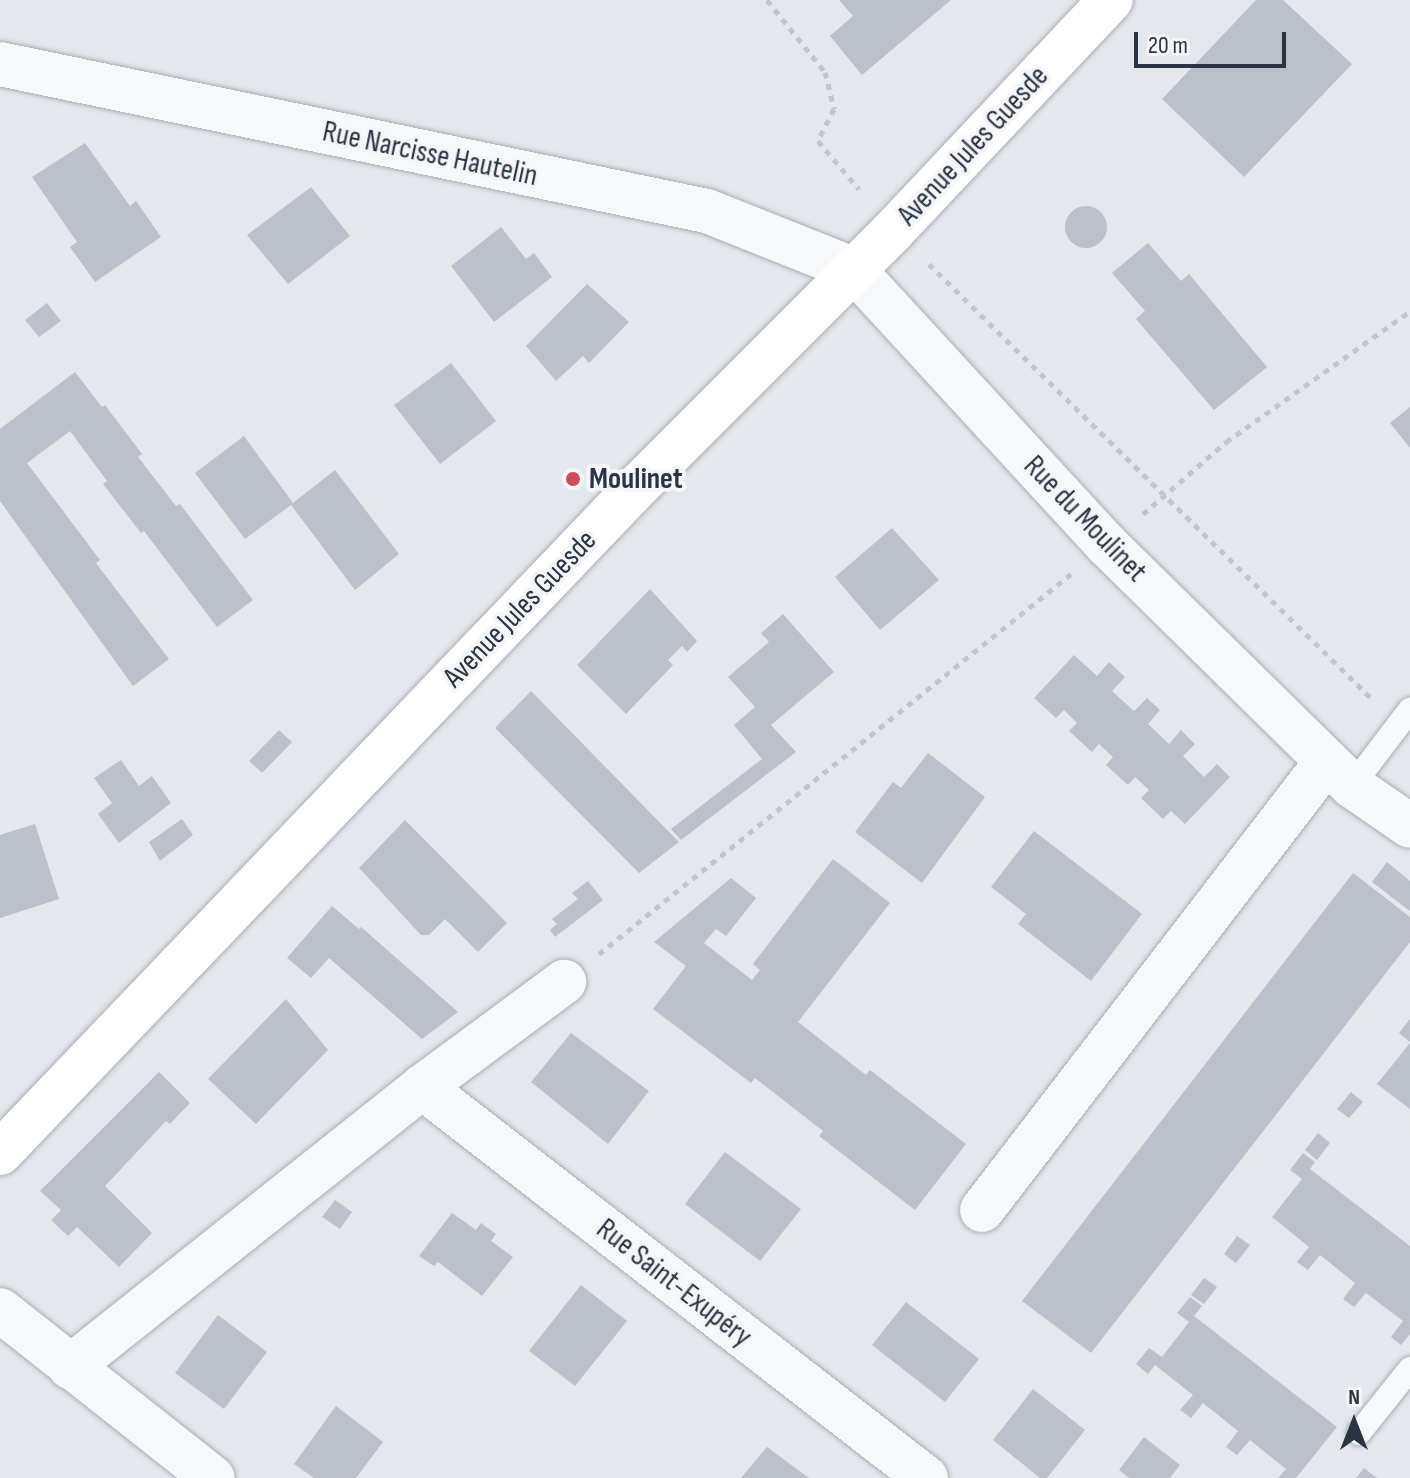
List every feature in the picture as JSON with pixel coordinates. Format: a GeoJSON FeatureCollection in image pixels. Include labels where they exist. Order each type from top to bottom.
{"type":"FeatureCollection","features":[{"type":"Feature","properties":{"kind":"main road","name":"Avenue Jules Guesde"},"geometry":{"type":"LineString","coordinates":[[0,1153],[623,502],[853,269],[1111,0]]}},
{"type":"Feature","properties":{"kind":"street","name":"Rue Narcisse Hautelin"},"geometry":{"type":"LineString","coordinates":[[0,64],[707,211],[853,269]]}},
{"type":"Feature","properties":{"kind":"street","name":"Rue du Moulinet"},"geometry":{"type":"LineString","coordinates":[[853,269],[1107,545],[1339,774],[1410,826]]}},
{"type":"Feature","properties":{"kind":"street"},"geometry":{"type":"LineString","coordinates":[[982,1210],[1339,774]]}},
{"type":"Feature","properties":{"kind":"street"},"geometry":{"type":"LineString","coordinates":[[70,1367],[422,1087],[564,982]]}},
{"type":"Feature","properties":{"kind":"street","name":"Rue Saint-Exupéry"},"geometry":{"type":"LineString","coordinates":[[422,1087],[926,1478]]}},
{"type":"Feature","properties":{"kind":"street"},"geometry":{"type":"LineString","coordinates":[[0,1310],[213,1478]]}},
{"type":"Feature","properties":{"kind":"lane"},"geometry":{"type":"LineString","coordinates":[[1339,774],[1410,710]]}},
{"type":"Feature","properties":{"kind":"lane"},"geometry":{"type":"LineString","coordinates":[[1359,1433],[1410,1369]]}},
{"type":"Feature","properties":{"kind":"path"},"geometry":{"type":"LineString","coordinates":[[767,0],[825,72],[834,109],[818,141],[859,189]]}},
{"type":"Feature","properties":{"kind":"path"},"geometry":{"type":"LineString","coordinates":[[927,262],[1379,706]]}},
{"type":"Feature","properties":{"kind":"path"},"geometry":{"type":"LineString","coordinates":[[564,982],[1107,545],[1226,442],[1410,311]]}},
{"type":"Feature","properties":{"kind":"building"},"geometry":{"type":"Polygon","coordinates":[[[839,0],[951,0],[862,75],[830,36],[853,16],[839,0]]]}},
{"type":"Feature","properties":{"kind":"building"},"geometry":{"type":"Polygon","coordinates":[[[1256,0],[1283,0],[1352,64],[1244,177],[1162,99],[1256,0]]]}},
{"type":"Feature","properties":{"kind":"building"},"geometry":{"type":"Polygon","coordinates":[[[85,143],[130,206],[136,201],[161,237],[95,282],[70,247],[77,242],[32,177],[85,143]]]}},
{"type":"Feature","properties":{"kind":"building"},"geometry":{"type":"Polygon","coordinates":[[[311,187],[350,236],[288,284],[247,235],[311,187]]]}},
{"type":"Feature","properties":{"kind":"building"},"geometry":{"type":"Polygon","coordinates":[[[1086,206],[1101,212],[1107,227],[1101,242],[1086,248],[1071,242],[1065,227],[1071,212],[1086,206]]]}},
{"type":"Feature","properties":{"kind":"building"},"geometry":{"type":"Polygon","coordinates":[[[501,227],[526,259],[534,253],[552,277],[494,322],[451,266],[501,227]]]}},
{"type":"Feature","properties":{"kind":"building"},"geometry":{"type":"Polygon","coordinates":[[[1148,243],[1181,281],[1189,274],[1267,367],[1214,410],[1136,319],[1145,311],[1112,273],[1148,243]]]}},
{"type":"Feature","properties":{"kind":"building"},"geometry":{"type":"Polygon","coordinates":[[[587,284],[629,322],[589,363],[583,356],[556,381],[526,346],[587,284]]]}},
{"type":"Feature","properties":{"kind":"building"},"geometry":{"type":"Polygon","coordinates":[[[47,303],[61,321],[39,337],[25,320],[47,303]]]}},
{"type":"Feature","properties":{"kind":"building"},"geometry":{"type":"Polygon","coordinates":[[[451,363],[496,421],[440,464],[394,405],[451,363]]]}},
{"type":"Feature","properties":{"kind":"building"},"geometry":{"type":"Polygon","coordinates":[[[75,372],[102,407],[105,405],[142,454],[138,457],[176,506],[180,504],[253,600],[217,627],[144,531],[141,533],[103,484],[107,481],[70,431],[27,463],[100,560],[96,563],[169,659],[133,686],[0,501],[0,429],[75,372]]]}},
{"type":"Feature","properties":{"kind":"building"},"geometry":{"type":"Polygon","coordinates":[[[1410,407],[1410,448],[1390,423],[1410,407]]]}},
{"type":"Feature","properties":{"kind":"building"},"geometry":{"type":"Polygon","coordinates":[[[244,436],[293,503],[335,470],[399,554],[355,590],[291,505],[245,539],[195,473],[244,436]]]}},
{"type":"Feature","properties":{"kind":"building"},"geometry":{"type":"Polygon","coordinates":[[[892,528],[939,580],[880,630],[835,577],[892,528]]]}},
{"type":"Feature","properties":{"kind":"building"},"geometry":{"type":"Polygon","coordinates":[[[650,589],[697,641],[687,652],[682,646],[668,660],[673,665],[626,714],[577,665],[650,589]]]}},
{"type":"Feature","properties":{"kind":"building"},"geometry":{"type":"Polygon","coordinates":[[[783,614],[834,672],[771,725],[796,752],[681,840],[671,829],[762,759],[734,725],[755,707],[728,677],[769,642],[761,633],[783,614]]]}},
{"type":"Feature","properties":{"kind":"building"},"geometry":{"type":"Polygon","coordinates":[[[1074,655],[1097,676],[1109,662],[1125,677],[1112,691],[1134,711],[1147,698],[1160,710],[1148,724],[1169,744],[1181,730],[1195,744],[1183,756],[1204,777],[1217,764],[1230,777],[1185,824],[1171,811],[1163,819],[1141,798],[1149,790],[1135,777],[1128,785],[1106,765],[1113,757],[1099,744],[1092,752],[1069,731],[1077,723],[1064,710],[1056,718],[1034,698],[1074,655]]]}},
{"type":"Feature","properties":{"kind":"building"},"geometry":{"type":"Polygon","coordinates":[[[531,691],[679,842],[639,873],[495,728],[531,691]]]}},
{"type":"Feature","properties":{"kind":"building"},"geometry":{"type":"Polygon","coordinates":[[[279,730],[292,742],[262,773],[249,761],[279,730]]]}},
{"type":"Feature","properties":{"kind":"building"},"geometry":{"type":"Polygon","coordinates":[[[928,753],[985,797],[922,883],[855,832],[893,782],[901,788],[928,753]]]}},
{"type":"Feature","properties":{"kind":"building"},"geometry":{"type":"Polygon","coordinates":[[[121,760],[139,786],[152,776],[171,803],[119,843],[98,814],[112,803],[94,778],[121,760]]]}},
{"type":"Feature","properties":{"kind":"building"},"geometry":{"type":"Polygon","coordinates":[[[182,819],[193,835],[160,861],[149,842],[182,819]]]}},
{"type":"Feature","properties":{"kind":"building"},"geometry":{"type":"Polygon","coordinates":[[[405,820],[507,923],[478,952],[445,919],[429,935],[421,935],[359,868],[405,820]]]}},
{"type":"Feature","properties":{"kind":"building"},"geometry":{"type":"Polygon","coordinates":[[[35,824],[59,899],[0,918],[0,835],[35,824]]]}},
{"type":"Feature","properties":{"kind":"building"},"geometry":{"type":"Polygon","coordinates":[[[1034,831],[1142,914],[1091,981],[1018,924],[1026,914],[991,887],[1034,831]]]}},
{"type":"Feature","properties":{"kind":"building"},"geometry":{"type":"Polygon","coordinates":[[[833,859],[890,903],[798,1022],[866,1075],[870,1070],[966,1144],[915,1210],[819,1136],[823,1131],[755,1078],[751,1083],[653,1009],[686,966],[654,942],[731,878],[756,898],[726,936],[716,929],[704,943],[752,980],[760,970],[753,964],[833,859]]]}},
{"type":"Feature","properties":{"kind":"building"},"geometry":{"type":"Polygon","coordinates":[[[1387,862],[1410,881],[1410,911],[1372,882],[1387,862]]]}},
{"type":"Feature","properties":{"kind":"building"},"geometry":{"type":"Polygon","coordinates":[[[1353,873],[1410,917],[1410,942],[1091,1353],[1022,1301],[1353,873]]]}},
{"type":"Feature","properties":{"kind":"building"},"geometry":{"type":"Polygon","coordinates":[[[588,881],[603,900],[555,937],[550,930],[557,924],[552,919],[578,899],[572,893],[588,881]]]}},
{"type":"Feature","properties":{"kind":"building"},"geometry":{"type":"Polygon","coordinates":[[[332,906],[359,929],[361,927],[458,1012],[422,1039],[329,958],[311,978],[287,958],[332,906]]]}},
{"type":"Feature","properties":{"kind":"building"},"geometry":{"type":"Polygon","coordinates":[[[286,999],[328,1050],[256,1124],[208,1079],[286,999]]]}},
{"type":"Feature","properties":{"kind":"building"},"geometry":{"type":"Polygon","coordinates":[[[1410,1019],[1410,1042],[1399,1033],[1410,1019]]]}},
{"type":"Feature","properties":{"kind":"building"},"geometry":{"type":"Polygon","coordinates":[[[571,1033],[649,1091],[608,1144],[531,1082],[571,1033]]]}},
{"type":"Feature","properties":{"kind":"building"},"geometry":{"type":"Polygon","coordinates":[[[1410,1043],[1410,1109],[1377,1084],[1410,1043]]]}},
{"type":"Feature","properties":{"kind":"building"},"geometry":{"type":"Polygon","coordinates":[[[159,1072],[190,1103],[170,1124],[166,1121],[105,1186],[152,1233],[119,1267],[77,1227],[68,1236],[51,1220],[61,1210],[40,1191],[159,1072]]]}},
{"type":"Feature","properties":{"kind":"building"},"geometry":{"type":"Polygon","coordinates":[[[1351,1092],[1363,1102],[1349,1118],[1337,1109],[1351,1092]]]}},
{"type":"Feature","properties":{"kind":"building"},"geometry":{"type":"Polygon","coordinates":[[[1318,1133],[1330,1143],[1317,1160],[1305,1150],[1318,1133]]]}},
{"type":"Feature","properties":{"kind":"building"},"geometry":{"type":"Polygon","coordinates":[[[725,1152],[801,1209],[760,1261],[685,1204],[725,1152]]]}},
{"type":"Feature","properties":{"kind":"building"},"geometry":{"type":"Polygon","coordinates":[[[1303,1153],[1315,1162],[1310,1169],[1410,1246],[1410,1334],[1401,1345],[1391,1337],[1403,1321],[1366,1293],[1354,1307],[1343,1299],[1355,1283],[1320,1255],[1308,1270],[1297,1262],[1309,1247],[1272,1217],[1302,1179],[1290,1170],[1303,1153]]]}},
{"type":"Feature","properties":{"kind":"building"},"geometry":{"type":"Polygon","coordinates":[[[335,1200],[352,1212],[340,1229],[322,1217],[335,1200]]]}},
{"type":"Feature","properties":{"kind":"building"},"geometry":{"type":"Polygon","coordinates":[[[452,1213],[476,1230],[481,1223],[496,1234],[491,1241],[513,1257],[482,1296],[438,1262],[434,1266],[419,1256],[452,1213]]]}},
{"type":"Feature","properties":{"kind":"building"},"geometry":{"type":"Polygon","coordinates":[[[1237,1236],[1250,1245],[1236,1263],[1224,1254],[1237,1236]]]}},
{"type":"Feature","properties":{"kind":"building"},"geometry":{"type":"Polygon","coordinates":[[[1204,1278],[1217,1287],[1204,1304],[1191,1295],[1204,1278]]]}},
{"type":"Feature","properties":{"kind":"building"},"geometry":{"type":"Polygon","coordinates":[[[581,1285],[627,1321],[575,1386],[529,1351],[581,1285]]]}},
{"type":"Feature","properties":{"kind":"building"},"geometry":{"type":"Polygon","coordinates":[[[1190,1297],[1202,1306],[1194,1316],[1337,1427],[1296,1478],[1278,1478],[1286,1469],[1250,1440],[1237,1455],[1226,1447],[1238,1431],[1203,1403],[1191,1418],[1180,1410],[1193,1395],[1155,1365],[1148,1374],[1136,1364],[1149,1348],[1162,1357],[1189,1322],[1177,1313],[1190,1297]]]}},
{"type":"Feature","properties":{"kind":"building"},"geometry":{"type":"Polygon","coordinates":[[[906,1302],[979,1359],[945,1402],[872,1345],[906,1302]]]}},
{"type":"Feature","properties":{"kind":"building"},"geometry":{"type":"Polygon","coordinates":[[[218,1315],[267,1352],[224,1409],[175,1373],[218,1315]]]}},
{"type":"Feature","properties":{"kind":"building"},"geometry":{"type":"Polygon","coordinates":[[[1033,1389],[1085,1430],[1047,1478],[1040,1478],[993,1440],[1033,1389]]]}},
{"type":"Feature","properties":{"kind":"building"},"geometry":{"type":"Polygon","coordinates":[[[336,1406],[383,1442],[356,1478],[314,1478],[294,1464],[336,1406]]]}},
{"type":"Feature","properties":{"kind":"building"},"geometry":{"type":"Polygon","coordinates":[[[1144,1437],[1180,1465],[1170,1478],[1129,1478],[1119,1470],[1144,1437]]]}},
{"type":"Feature","properties":{"kind":"building"},"geometry":{"type":"Polygon","coordinates":[[[767,1447],[809,1478],[741,1478],[767,1447]]]}},
{"type":"Feature","properties":{"kind":"building"},"geometry":{"type":"Polygon","coordinates":[[[1364,1468],[1377,1478],[1356,1478],[1364,1468]]]}},
{"type":"Feature","properties":{"kind":"place","name":"Moulinet"},"geometry":{"type":"Point","coordinates":[573,479]}}]}
